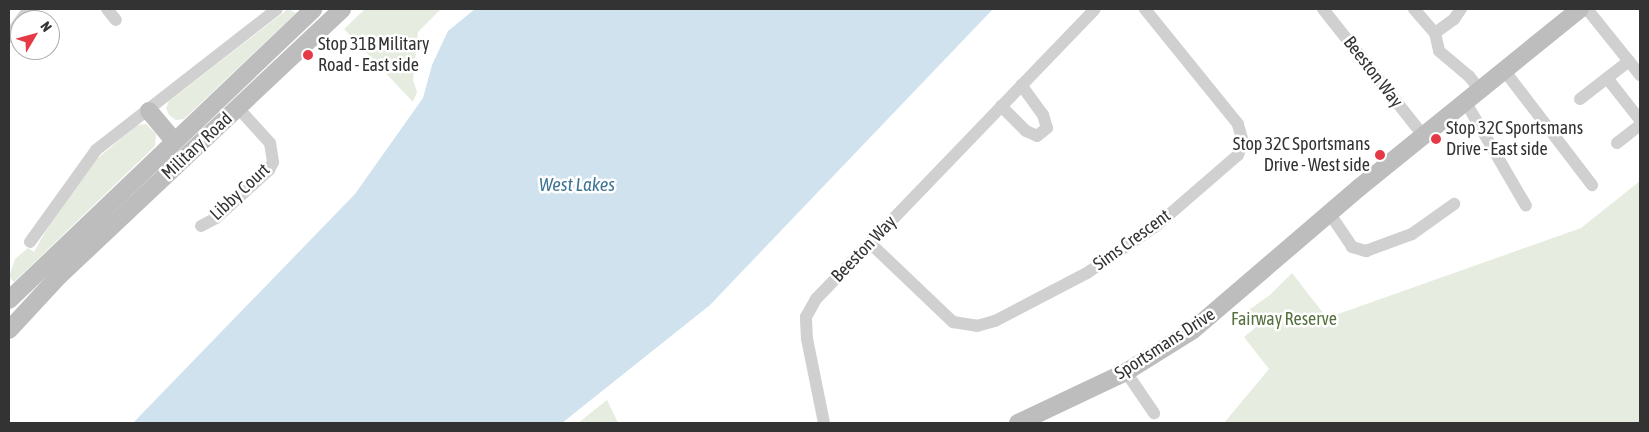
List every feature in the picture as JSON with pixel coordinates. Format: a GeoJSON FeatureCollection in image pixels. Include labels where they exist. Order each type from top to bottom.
{"type":"FeatureCollection","features":[{"type":"Feature","properties":{"kind":"main road","name":"Military Road"},"geometry":{"type":"LineString","coordinates":[[9,300],[36,270],[312,9]]}},
{"type":"Feature","properties":{"kind":"main road","name":"Military Road"},"geometry":{"type":"LineString","coordinates":[[9,330],[51,284],[342,9]]}},
{"type":"Feature","properties":{"kind":"main road","name":"Sportsmans Drive"},"geometry":{"type":"LineString","coordinates":[[1030,421],[1126,372],[1194,330],[1423,135],[1578,10]]}},
{"type":"Feature","properties":{"kind":"main road"},"geometry":{"type":"LineString","coordinates":[[149,111],[173,140]]}},
{"type":"Feature","properties":{"kind":"main road"},"geometry":{"type":"LineString","coordinates":[[36,270],[51,284]]}},
{"type":"Feature","properties":{"kind":"street"},"geometry":{"type":"LineString","coordinates":[[107,9],[116,20]]}},
{"type":"Feature","properties":{"kind":"street"},"geometry":{"type":"LineString","coordinates":[[30,242],[96,150],[149,111],[277,9]]}},
{"type":"Feature","properties":{"kind":"street","name":"Beeston Way"},"geometry":{"type":"LineString","coordinates":[[824,423],[806,317],[816,299],[1095,9]]}},
{"type":"Feature","properties":{"kind":"street","name":"Sims Crescent"},"geometry":{"type":"LineString","coordinates":[[870,243],[954,322],[977,326],[995,321],[1087,272],[1156,226],[1238,155],[1243,142],[1238,124],[1145,9]]}},
{"type":"Feature","properties":{"kind":"street","name":"Beeston Way"},"geometry":{"type":"LineString","coordinates":[[1323,9],[1423,135]]}},
{"type":"Feature","properties":{"kind":"street"},"geometry":{"type":"LineString","coordinates":[[1414,9],[1435,33],[1440,51],[1469,76],[1479,89]]}},
{"type":"Feature","properties":{"kind":"street"},"geometry":{"type":"LineString","coordinates":[[1435,33],[1454,19],[1461,9]]}},
{"type":"Feature","properties":{"kind":"street","name":"Sportsmans Drive"},"geometry":{"type":"LineString","coordinates":[[1578,10],[1629,61],[1640,75]]}},
{"type":"Feature","properties":{"kind":"street"},"geometry":{"type":"LineString","coordinates":[[1580,99],[1629,61]]}},
{"type":"Feature","properties":{"kind":"street"},"geometry":{"type":"LineString","coordinates":[[1504,70],[1592,185]]}},
{"type":"Feature","properties":{"kind":"street"},"geometry":{"type":"LineString","coordinates":[[1607,78],[1640,120]]}},
{"type":"Feature","properties":{"kind":"street"},"geometry":{"type":"LineString","coordinates":[[1001,106],[1026,131],[1037,136],[1047,128],[1043,115],[1021,86]]}},
{"type":"Feature","properties":{"kind":"street"},"geometry":{"type":"LineString","coordinates":[[1465,101],[1526,206]]}},
{"type":"Feature","properties":{"kind":"street","name":"Libby Court"},"geometry":{"type":"LineString","coordinates":[[201,226],[216,218],[269,170],[273,162],[270,143],[238,108]]}},
{"type":"Feature","properties":{"kind":"street"},"geometry":{"type":"LineString","coordinates":[[1617,143],[1640,125]]}},
{"type":"Feature","properties":{"kind":"street"},"geometry":{"type":"LineString","coordinates":[[1330,214],[1352,247],[1366,251],[1412,234],[1454,204]]}},
{"type":"Feature","properties":{"kind":"street"},"geometry":{"type":"LineString","coordinates":[[1126,372],[1154,413]]}},
{"type":"Feature","properties":{"kind":"green space"},"geometry":{"type":"Polygon","coordinates":[[[288,9],[296,13],[184,119],[176,120],[169,115],[166,108],[169,101],[288,9]]]}},
{"type":"Feature","properties":{"kind":"green space"},"geometry":{"type":"Polygon","coordinates":[[[365,9],[441,9],[418,32],[413,80],[417,92],[413,102],[344,29],[365,9]]]}},
{"type":"Feature","properties":{"kind":"green space"},"geometry":{"type":"Polygon","coordinates":[[[146,124],[156,134],[155,146],[14,282],[9,277],[15,259],[28,248],[34,252],[49,225],[91,164],[137,125],[146,124]]]}},
{"type":"Feature","properties":{"kind":"green space","name":"Fairway Reserve"},"geometry":{"type":"Polygon","coordinates":[[[1640,181],[1640,423],[1224,423],[1269,369],[1244,337],[1256,327],[1246,312],[1270,295],[1292,273],[1327,318],[1581,228],[1640,181]]]}},
{"type":"Feature","properties":{"kind":"green space"},"geometry":{"type":"Polygon","coordinates":[[[607,400],[618,423],[578,423],[607,400]]]}},
{"type":"Feature","properties":{"kind":"water","name":"West Lakes"},"geometry":{"type":"Polygon","coordinates":[[[475,9],[993,9],[710,305],[562,423],[133,423],[355,194],[423,98],[432,65],[448,31],[475,9]]]}},
{"type":"Feature","properties":{"kind":"place","name":"Stop 31B Military Road - East side"},"geometry":{"type":"Point","coordinates":[308,55]}},
{"type":"Feature","properties":{"kind":"place","name":"Stop 32C Sportsmans Drive - East side"},"geometry":{"type":"Point","coordinates":[1436,139]}},
{"type":"Feature","properties":{"kind":"place","name":"Stop 32C Sportsmans Drive - West side"},"geometry":{"type":"Point","coordinates":[1380,155]}}]}
